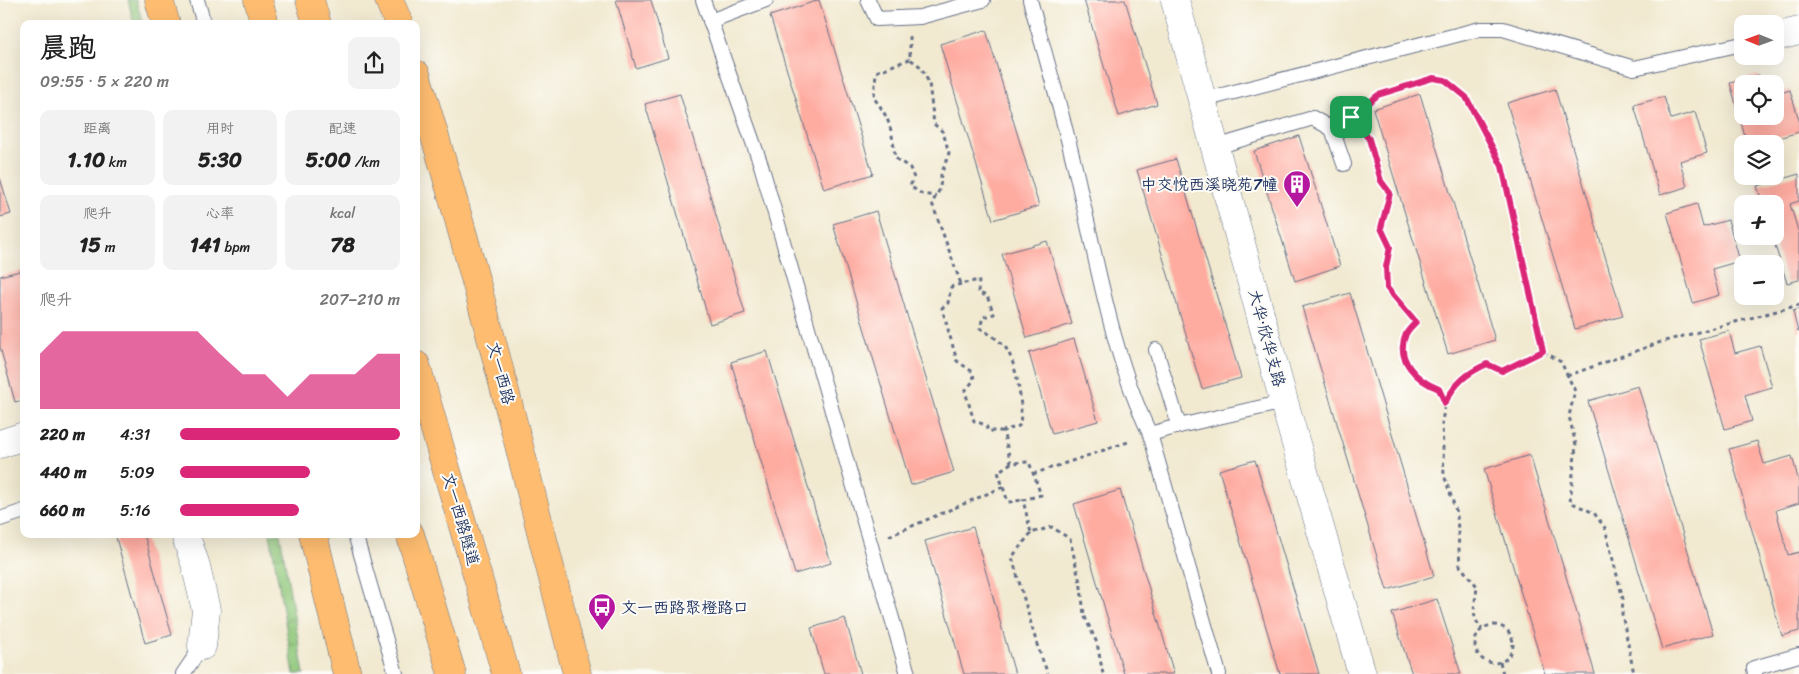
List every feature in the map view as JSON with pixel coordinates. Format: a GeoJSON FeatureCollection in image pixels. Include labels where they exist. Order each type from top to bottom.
{"type":"FeatureCollection","features":[{"type":"Feature","properties":{"kind":"main road"},"geometry":{"type":"LineString","coordinates":[[158,0],[165,20]]}},
{"type":"Feature","properties":{"kind":"main road"},"geometry":{"type":"LineString","coordinates":[[258,0],[264,20]]}},
{"type":"Feature","properties":{"kind":"main road"},"geometry":{"type":"LineString","coordinates":[[310,0],[316,20]]}},
{"type":"Feature","properties":{"kind":"main road"},"geometry":{"type":"LineString","coordinates":[[389,0],[398,20]]}},
{"type":"Feature","properties":{"kind":"main road"},"geometry":{"type":"LineString","coordinates":[[394,0],[399,20]]}},
{"type":"Feature","properties":{"kind":"main road","name":"文一西路"},"geometry":{"type":"LineString","coordinates":[[420,87],[456,202],[511,409],[577,674]]}},
{"type":"Feature","properties":{"kind":"main road","name":"文一西路隧道"},"geometry":{"type":"LineString","coordinates":[[420,378],[506,674]]}},
{"type":"Feature","properties":{"kind":"main road"},"geometry":{"type":"LineString","coordinates":[[314,538],[347,674]]}},
{"type":"Feature","properties":{"kind":"main road"},"geometry":{"type":"LineString","coordinates":[[411,538],[452,674]]}},
{"type":"Feature","properties":{"kind":"street","name":"大华·欣华支路"},"geometry":{"type":"LineString","coordinates":[[1176,0],[1284,402],[1362,674]]}},
{"type":"Feature","properties":{"kind":"street"},"geometry":{"type":"LineString","coordinates":[[1784,35],[1799,31]]}},
{"type":"Feature","properties":{"kind":"street"},"geometry":{"type":"LineString","coordinates":[[0,444],[20,437]]}},
{"type":"Feature","properties":{"kind":"street"},"geometry":{"type":"LineString","coordinates":[[187,538],[196,563],[206,610],[202,646]]}},
{"type":"Feature","properties":{"kind":"lane"},"geometry":{"type":"LineString","coordinates":[[197,0],[203,20]]}},
{"type":"Feature","properties":{"kind":"lane"},"geometry":{"type":"LineString","coordinates":[[703,0],[761,165],[908,674]]}},
{"type":"Feature","properties":{"kind":"lane"},"geometry":{"type":"LineString","coordinates":[[710,21],[766,0]]}},
{"type":"Feature","properties":{"kind":"lane"},"geometry":{"type":"LineString","coordinates":[[868,0],[877,19],[910,18],[983,0]]}},
{"type":"Feature","properties":{"kind":"lane"},"geometry":{"type":"LineString","coordinates":[[1030,0],[1068,133],[1100,274],[1133,399],[1150,434],[1219,674]]}},
{"type":"Feature","properties":{"kind":"lane"},"geometry":{"type":"LineString","coordinates":[[1203,100],[1480,29],[1503,29],[1634,68],[1734,46]]}},
{"type":"Feature","properties":{"kind":"lane"},"geometry":{"type":"LineString","coordinates":[[1216,147],[1313,118],[1332,128],[1344,164]]}},
{"type":"Feature","properties":{"kind":"lane"},"geometry":{"type":"LineString","coordinates":[[1156,350],[1178,426]]}},
{"type":"Feature","properties":{"kind":"lane"},"geometry":{"type":"LineString","coordinates":[[1150,434],[1284,402]]}},
{"type":"Feature","properties":{"kind":"lane"},"geometry":{"type":"LineString","coordinates":[[0,519],[20,512]]}},
{"type":"Feature","properties":{"kind":"lane"},"geometry":{"type":"LineString","coordinates":[[356,538],[396,674]]}},
{"type":"Feature","properties":{"kind":"lane"},"geometry":{"type":"LineString","coordinates":[[183,674],[202,646]]}},
{"type":"Feature","properties":{"kind":"lane"},"geometry":{"type":"LineString","coordinates":[[1756,674],[1754,668],[1799,655]]}},
{"type":"Feature","properties":{"kind":"path"},"geometry":{"type":"LineString","coordinates":[[910,18],[910,59]]}},
{"type":"Feature","properties":{"kind":"path"},"geometry":{"type":"LineString","coordinates":[[910,59],[921,67],[929,83],[934,124],[943,132],[949,153],[941,175],[940,189],[932,204],[961,284],[964,284]]}},
{"type":"Feature","properties":{"kind":"path"},"geometry":{"type":"LineString","coordinates":[[910,59],[876,72],[874,98],[888,116],[895,158],[910,168],[914,178],[910,186],[922,194],[936,196]]}},
{"type":"Feature","properties":{"kind":"path"},"geometry":{"type":"LineString","coordinates":[[1332,128],[1351,117],[1378,95],[1433,78],[1445,80],[1466,97],[1502,166],[1543,351],[1561,362],[1575,391],[1569,416],[1576,445],[1570,502],[1594,513],[1605,528],[1623,599],[1622,614],[1634,674]]}},
{"type":"Feature","properties":{"kind":"path"},"geometry":{"type":"LineString","coordinates":[[1351,117],[1369,139],[1381,181],[1390,193],[1381,228],[1390,247],[1386,267],[1387,288],[1416,322],[1406,334],[1403,351],[1410,368],[1422,382],[1439,389],[1445,403]]}},
{"type":"Feature","properties":{"kind":"path"},"geometry":{"type":"LineString","coordinates":[[979,280],[978,292],[987,296],[994,314],[983,317],[980,328],[1006,348],[1014,371],[1020,398],[1021,418],[1019,426],[1003,431],[988,431],[986,425],[974,421],[965,391],[974,380],[973,372],[957,361],[942,308],[948,303],[951,287],[964,284],[979,280]]}},
{"type":"Feature","properties":{"kind":"path"},"geometry":{"type":"LineString","coordinates":[[1567,376],[1661,342],[1799,305]]}},
{"type":"Feature","properties":{"kind":"path"},"geometry":{"type":"LineString","coordinates":[[1482,629],[1476,622],[1473,608],[1477,586],[1460,566],[1456,514],[1444,475],[1442,422],[1445,403],[1452,389],[1470,372],[1487,364],[1502,371],[1543,351]]}},
{"type":"Feature","properties":{"kind":"path"},"geometry":{"type":"LineString","coordinates":[[1003,431],[1011,463]]}},
{"type":"Feature","properties":{"kind":"path"},"geometry":{"type":"LineString","coordinates":[[1033,474],[1150,434]]}},
{"type":"Feature","properties":{"kind":"path"},"geometry":{"type":"LineString","coordinates":[[1029,462],[1041,495],[1008,502],[998,472],[1011,463],[1029,462]]}},
{"type":"Feature","properties":{"kind":"path"},"geometry":{"type":"LineString","coordinates":[[871,545],[917,522],[1003,487]]}},
{"type":"Feature","properties":{"kind":"path"},"geometry":{"type":"LineString","coordinates":[[1023,500],[1032,533]]}},
{"type":"Feature","properties":{"kind":"path"},"geometry":{"type":"LineString","coordinates":[[1048,674],[1038,648],[1012,557],[1032,533],[1052,527],[1070,539],[1077,568],[1084,615],[1096,643],[1104,674]]}},
{"type":"Feature","properties":{"kind":"path"},"geometry":{"type":"LineString","coordinates":[[1494,625],[1501,626],[1510,634],[1512,641],[1510,653],[1500,662],[1488,662],[1479,655],[1476,638],[1482,629],[1494,625]]}},
{"type":"Feature","properties":{"kind":"path"},"geometry":{"type":"LineString","coordinates":[[1500,662],[1502,674]]}},
{"type":"Feature","properties":{"kind":"green space"},"geometry":{"type":"Polygon","coordinates":[[[128,0],[136,0],[142,20],[133,20],[128,0]]]}},
{"type":"Feature","properties":{"kind":"green space"},"geometry":{"type":"Polygon","coordinates":[[[271,538],[281,538],[304,674],[294,674],[271,538]]]}},
{"type":"Feature","properties":{"kind":"building"},"geometry":{"type":"Polygon","coordinates":[[[616,0],[651,0],[668,58],[636,68],[616,0]]]}},
{"type":"Feature","properties":{"kind":"building"},"geometry":{"type":"Polygon","coordinates":[[[819,0],[873,174],[824,189],[770,16],[819,0]]]}},
{"type":"Feature","properties":{"kind":"building"},"geometry":{"type":"Polygon","coordinates":[[[1084,0],[1125,0],[1157,104],[1119,116],[1084,0]]]}},
{"type":"Feature","properties":{"kind":"building"},"geometry":{"type":"Polygon","coordinates":[[[986,30],[1039,206],[993,220],[940,44],[986,30]]]}},
{"type":"Feature","properties":{"kind":"building"},"geometry":{"type":"Polygon","coordinates":[[[1734,82],[1734,97],[1730,83],[1734,82]]]}},
{"type":"Feature","properties":{"kind":"building"},"geometry":{"type":"Polygon","coordinates":[[[1555,89],[1623,316],[1575,329],[1507,103],[1555,89]]]}},
{"type":"Feature","properties":{"kind":"building"},"geometry":{"type":"Polygon","coordinates":[[[1790,90],[1799,120],[1799,132],[1784,136],[1744,135],[1742,125],[1784,125],[1784,92],[1790,90]]]}},
{"type":"Feature","properties":{"kind":"building"},"geometry":{"type":"Polygon","coordinates":[[[680,94],[745,313],[710,324],[645,104],[680,94]]]}},
{"type":"Feature","properties":{"kind":"building"},"geometry":{"type":"Polygon","coordinates":[[[1420,94],[1495,340],[1448,354],[1373,109],[1420,94]]]}},
{"type":"Feature","properties":{"kind":"building"},"geometry":{"type":"Polygon","coordinates":[[[1664,97],[1671,119],[1695,112],[1707,153],[1680,161],[1687,187],[1660,195],[1634,105],[1664,97]]]}},
{"type":"Feature","properties":{"kind":"building","name":"中交悦西溪晓苑7幢"},"geometry":{"type":"Polygon","coordinates":[[[1299,136],[1340,266],[1295,281],[1254,151],[1299,136]]]}},
{"type":"Feature","properties":{"kind":"building"},"geometry":{"type":"Polygon","coordinates":[[[1176,159],[1241,378],[1202,389],[1137,170],[1176,159]]]}},
{"type":"Feature","properties":{"kind":"building"},"geometry":{"type":"Polygon","coordinates":[[[1799,174],[1799,201],[1790,204],[1799,234],[1799,280],[1787,283],[1784,274],[1784,255],[1778,255],[1775,245],[1784,245],[1784,195],[1760,195],[1757,186],[1784,185],[1784,178],[1799,174]]]}},
{"type":"Feature","properties":{"kind":"building"},"geometry":{"type":"Polygon","coordinates":[[[0,178],[11,214],[0,217],[0,178]]]}},
{"type":"Feature","properties":{"kind":"building"},"geometry":{"type":"Polygon","coordinates":[[[1697,204],[1703,227],[1728,220],[1738,255],[1734,255],[1734,263],[1712,269],[1719,295],[1693,303],[1667,213],[1697,204]]]}},
{"type":"Feature","properties":{"kind":"building"},"geometry":{"type":"Polygon","coordinates":[[[876,211],[954,472],[911,485],[833,224],[876,211]]]}},
{"type":"Feature","properties":{"kind":"building"},"geometry":{"type":"Polygon","coordinates":[[[1047,241],[1072,324],[1027,338],[1002,254],[1047,241]]]}},
{"type":"Feature","properties":{"kind":"building"},"geometry":{"type":"Polygon","coordinates":[[[20,271],[20,401],[15,402],[0,347],[0,276],[20,271]]]}},
{"type":"Feature","properties":{"kind":"building"},"geometry":{"type":"Polygon","coordinates":[[[1350,293],[1434,576],[1387,590],[1302,307],[1350,293]]]}},
{"type":"Feature","properties":{"kind":"building"},"geometry":{"type":"Polygon","coordinates":[[[1799,309],[1799,332],[1798,332],[1793,311],[1799,309]]]}},
{"type":"Feature","properties":{"kind":"building"},"geometry":{"type":"Polygon","coordinates":[[[1729,331],[1735,353],[1760,346],[1772,387],[1745,395],[1752,421],[1725,429],[1699,339],[1729,331]]]}},
{"type":"Feature","properties":{"kind":"building"},"geometry":{"type":"Polygon","coordinates":[[[1074,339],[1098,421],[1052,434],[1029,353],[1074,339]]]}},
{"type":"Feature","properties":{"kind":"building"},"geometry":{"type":"Polygon","coordinates":[[[767,351],[831,563],[795,574],[731,362],[767,351]]]}},
{"type":"Feature","properties":{"kind":"building"},"geometry":{"type":"Polygon","coordinates":[[[1638,386],[1713,634],[1662,649],[1588,401],[1638,386]]]}},
{"type":"Feature","properties":{"kind":"building"},"geometry":{"type":"Polygon","coordinates":[[[1757,441],[1764,464],[1792,456],[1799,482],[1799,503],[1776,510],[1788,555],[1799,552],[1799,631],[1782,636],[1729,449],[1757,441]]]}},
{"type":"Feature","properties":{"kind":"building"},"geometry":{"type":"Polygon","coordinates":[[[1530,455],[1595,674],[1545,674],[1484,469],[1530,455]]]}},
{"type":"Feature","properties":{"kind":"building"},"geometry":{"type":"Polygon","coordinates":[[[1255,460],[1319,674],[1280,674],[1219,470],[1255,460]]]}},
{"type":"Feature","properties":{"kind":"building"},"geometry":{"type":"Polygon","coordinates":[[[1120,490],[1174,674],[1124,674],[1074,504],[1120,490]]]}},
{"type":"Feature","properties":{"kind":"building"},"geometry":{"type":"Polygon","coordinates":[[[973,527],[1015,674],[964,674],[925,541],[973,527]]]}},
{"type":"Feature","properties":{"kind":"building"},"geometry":{"type":"Polygon","coordinates":[[[116,538],[145,538],[172,635],[145,643],[116,538]]]}},
{"type":"Feature","properties":{"kind":"building"},"geometry":{"type":"Polygon","coordinates":[[[1437,599],[1461,674],[1412,674],[1392,613],[1437,599]]]}},
{"type":"Feature","properties":{"kind":"building"},"geometry":{"type":"Polygon","coordinates":[[[845,618],[861,674],[824,674],[811,628],[845,618]]]}},
{"type":"Feature","properties":{"kind":"place","name":"中交悦西溪晓苑7幢"},"geometry":{"type":"Point","coordinates":[1297,208]}},
{"type":"Feature","properties":{"kind":"place","name":"文一西路聚橙路口"},"geometry":{"type":"Point","coordinates":[602,631]}},
{"type":"Feature","properties":{"kind":"route"},"geometry":{"type":"LineString","coordinates":[[1433,78],[1445,80],[1466,97],[1502,166],[1543,351],[1502,371],[1487,364],[1470,372],[1452,389],[1445,403],[1439,389],[1422,382],[1410,368],[1403,351],[1406,334],[1416,322],[1387,288],[1386,267],[1390,247],[1381,228],[1390,193],[1381,181],[1369,139],[1351,117],[1378,95],[1433,78]]}}]}
